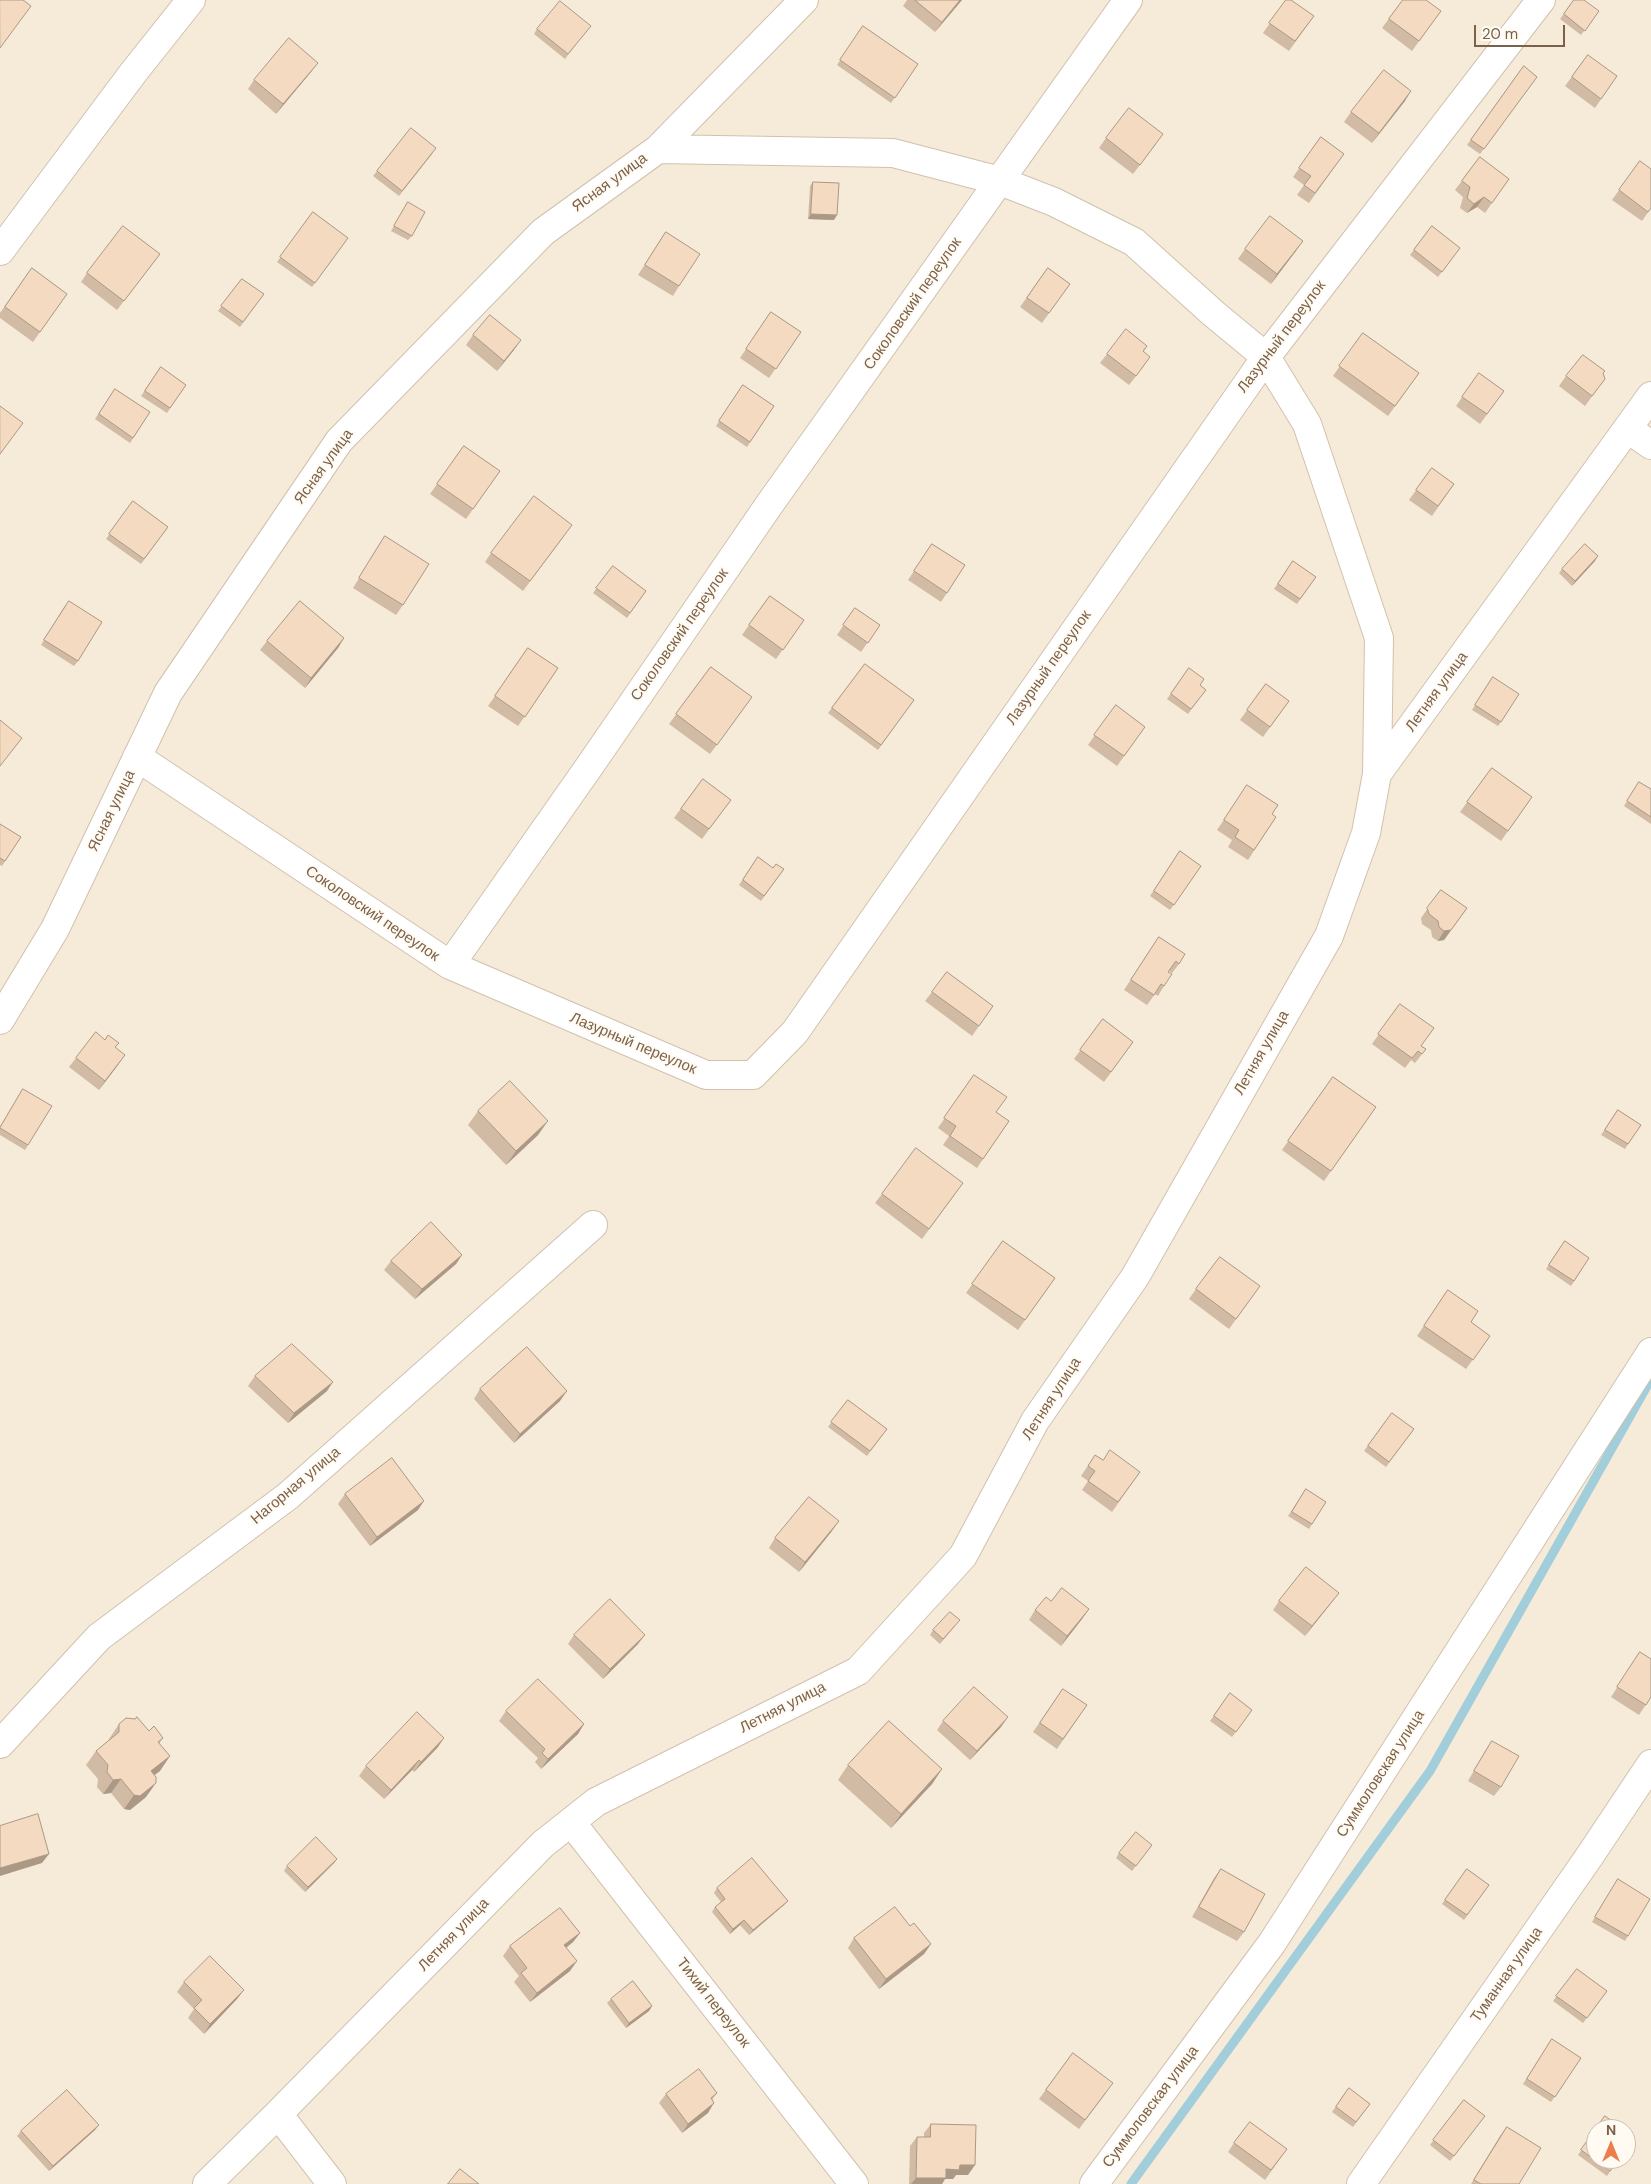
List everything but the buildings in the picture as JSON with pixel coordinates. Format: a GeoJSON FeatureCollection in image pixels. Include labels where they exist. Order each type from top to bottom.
{"type":"FeatureCollection","features":[{"type":"Feature","properties":{"kind":"street"},"geometry":{"type":"LineString","coordinates":[[0,251],[133,73],[191,0]]}},
{"type":"Feature","properties":{"kind":"street","name":"Ясная улица"},"geometry":{"type":"LineString","coordinates":[[0,1020],[55,929],[168,693],[339,441],[543,232],[658,149],[804,0]]}},
{"type":"Feature","properties":{"kind":"street","name":"Соколовский переулок"},"geometry":{"type":"LineString","coordinates":[[137,757],[450,965],[608,740],[769,505],[1128,0]]}},
{"type":"Feature","properties":{"kind":"street","name":"Лазурный переулок"},"geometry":{"type":"LineString","coordinates":[[450,965],[706,1075],[753,1075],[796,1032],[1266,357],[1541,0]]}},
{"type":"Feature","properties":{"kind":"street"},"geometry":{"type":"LineString","coordinates":[[658,149],[893,153],[1000,181],[1054,202],[1134,242],[1214,314],[1266,357],[1308,424],[1379,638],[1377,774]]}},
{"type":"Feature","properties":{"kind":"street","name":"Летняя улица"},"geometry":{"type":"LineString","coordinates":[[207,2184],[544,1844],[596,1802],[858,1670],[963,1556],[1035,1421],[1135,1276],[1329,936],[1366,832],[1377,774],[1651,396]]}},
{"type":"Feature","properties":{"kind":"street"},"geometry":{"type":"LineString","coordinates":[[1628,429],[1651,445]]}},
{"type":"Feature","properties":{"kind":"street","name":"Нагорная улица"},"geometry":{"type":"LineString","coordinates":[[0,1744],[99,1637],[288,1496],[593,1225]]}},
{"type":"Feature","properties":{"kind":"street","name":"Суммоловская улица"},"geometry":{"type":"LineString","coordinates":[[1094,2184],[1272,1943],[1651,1352]]}},
{"type":"Feature","properties":{"kind":"street","name":"Туманная улица"},"geometry":{"type":"LineString","coordinates":[[1361,2184],[1583,1866],[1651,1764]]}},
{"type":"Feature","properties":{"kind":"street","name":"Тихий переулок"},"geometry":{"type":"LineString","coordinates":[[571,1822],[854,2184]]}},
{"type":"Feature","properties":{"kind":"street"},"geometry":{"type":"LineString","coordinates":[[278,2114],[332,2184]]}},
{"type":"Feature","properties":{"kind":"shaded area"},"geometry":{"type":"Polygon","coordinates":[[[0,0],[1651,0],[1651,2184],[0,2184],[0,0]]]}},
{"type":"Feature","properties":{"kind":"waterway"},"geometry":{"type":"LineString","coordinates":[[1131,2184],[1430,1771],[1651,1379]]}}]}
